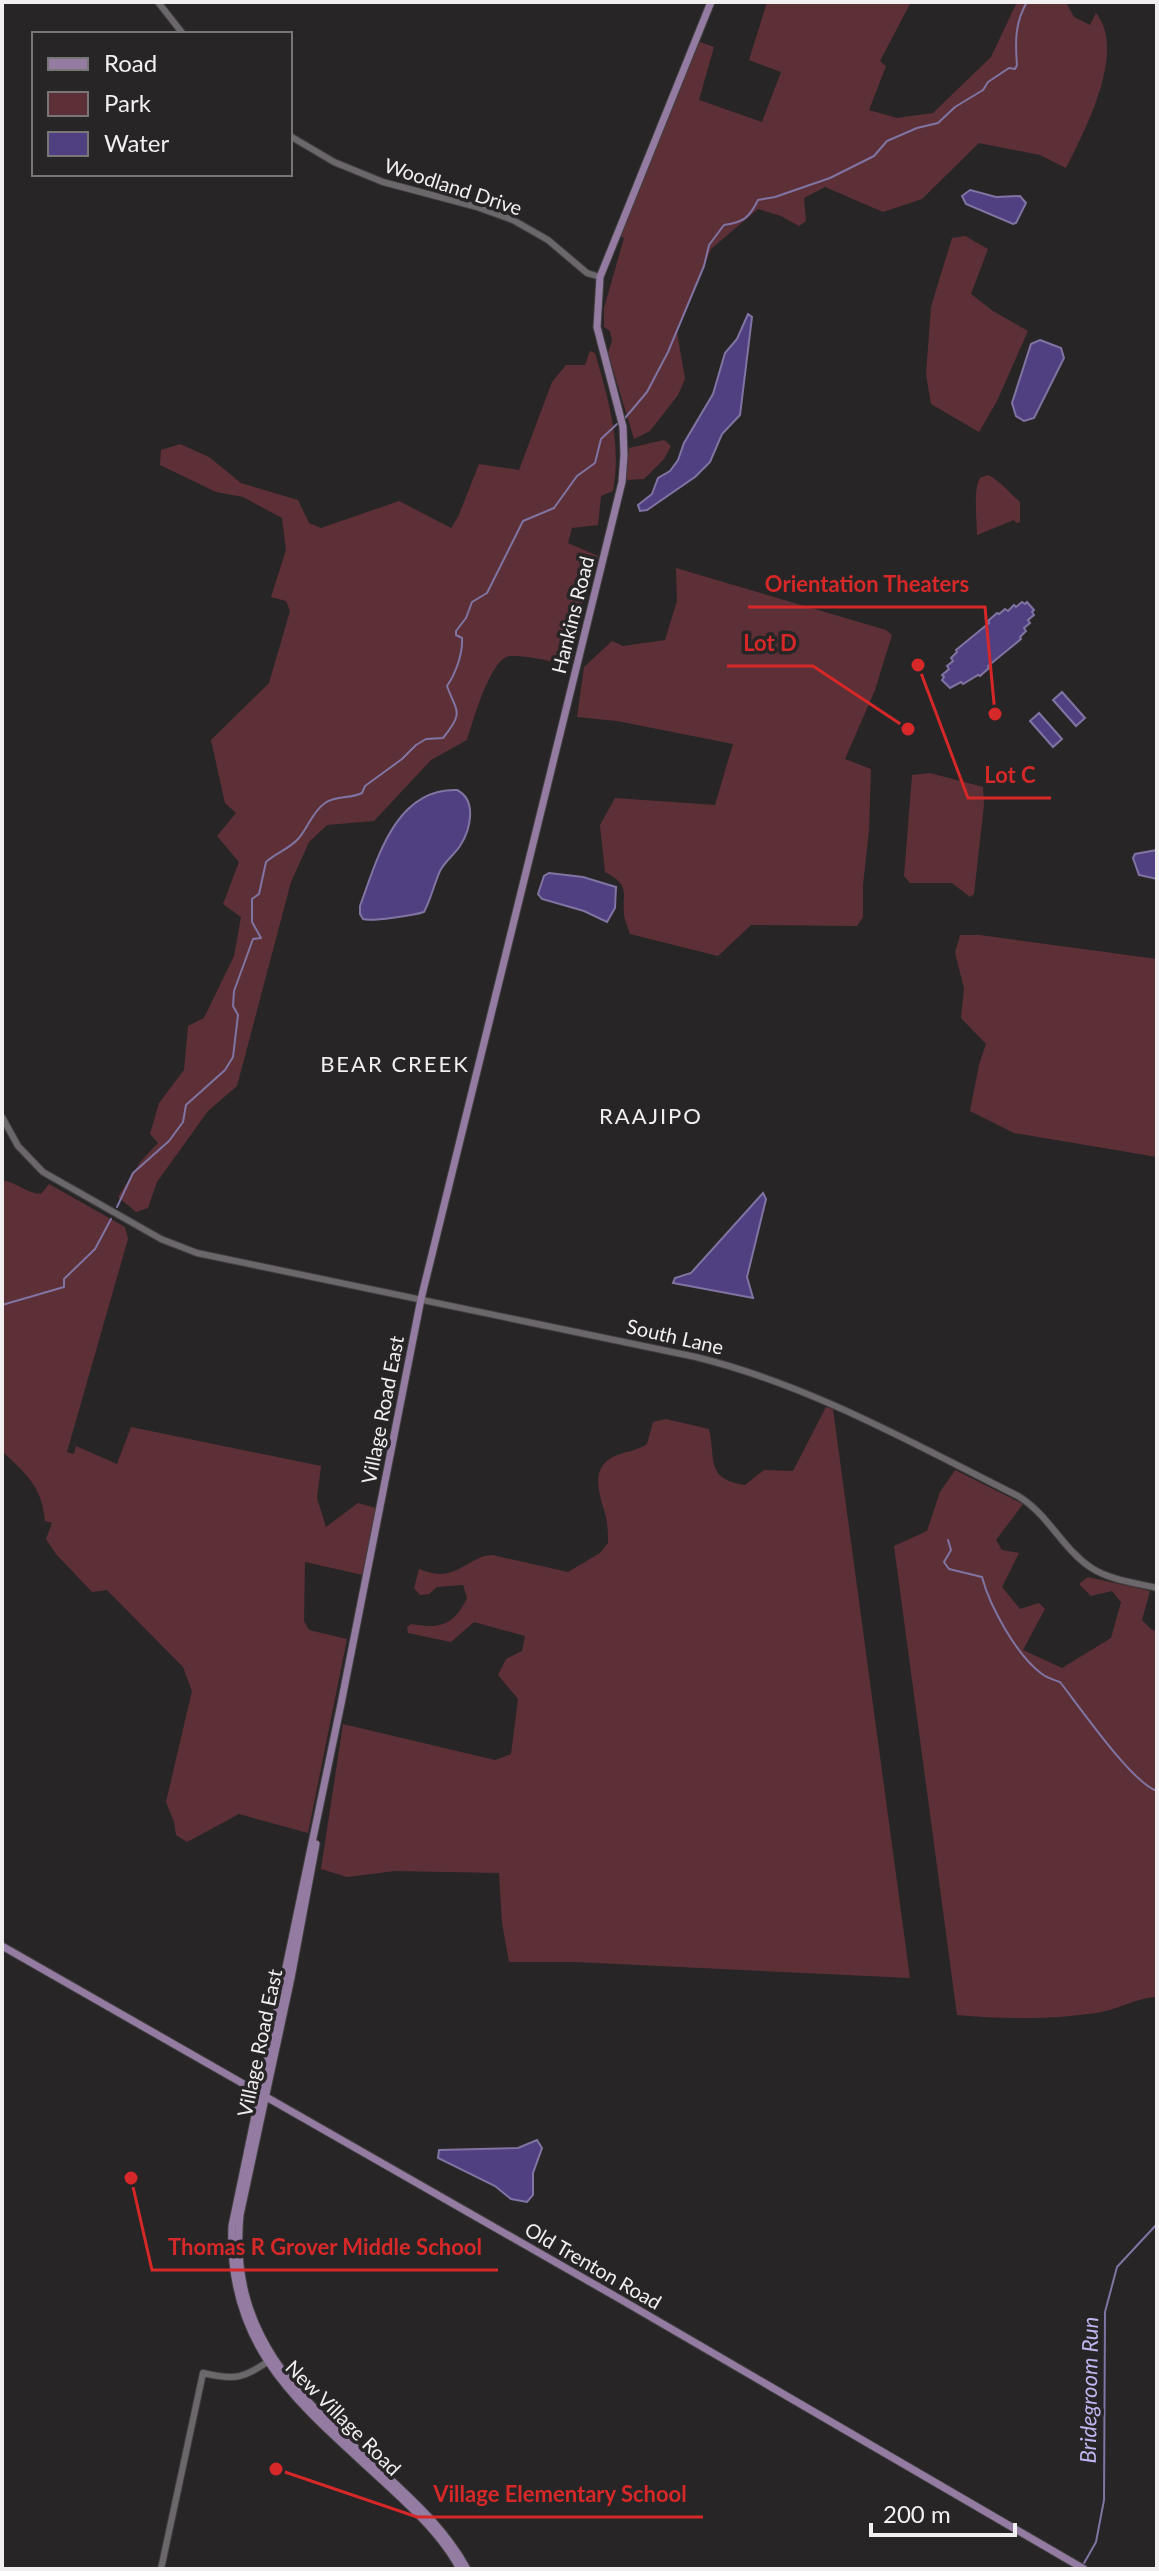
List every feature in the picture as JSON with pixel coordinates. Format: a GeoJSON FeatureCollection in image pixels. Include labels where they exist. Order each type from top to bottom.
{"type":"FeatureCollection","features":[{"type":"Feature","properties":{"kind":"main road","name":"Hankins Road"},"geometry":{"type":"LineString","coordinates":[[434,1245],[622,482],[623,427],[597,327],[600,277],[711,2]]}},
{"type":"Feature","properties":{"kind":"main road","name":"Village Road East"},"geometry":{"type":"LineString","coordinates":[[269,2360],[246,2299],[238,2241],[240,2215],[263,2094],[291,1978],[337,1723],[434,1245]]}},
{"type":"Feature","properties":{"kind":"main road","name":"Old Trenton Road"},"geometry":{"type":"LineString","coordinates":[[2,1946],[1084,2569]]}},
{"type":"Feature","properties":{"kind":"main road","name":"New Village Road"},"geometry":{"type":"LineString","coordinates":[[269,2360],[299,2402],[423,2519],[446,2546],[460,2569]]}},
{"type":"Feature","properties":{"kind":"main road","name":"New Village Road"},"geometry":{"type":"LineString","coordinates":[[269,2360],[432,2520],[455,2548],[467,2569]]}},
{"type":"Feature","properties":{"kind":"street"},"geometry":{"type":"LineString","coordinates":[[158,2],[181,32]]}},
{"type":"Feature","properties":{"kind":"street","name":"Woodland Drive"},"geometry":{"type":"LineString","coordinates":[[292,137],[334,162],[383,182],[513,220],[548,240],[587,273],[600,277]]}},
{"type":"Feature","properties":{"kind":"street","name":"South Lane"},"geometry":{"type":"LineString","coordinates":[[2,1117],[18,1146],[43,1172],[173,1245],[197,1253],[734,1367],[814,1397],[1018,1496],[1044,1515],[1082,1560],[1098,1572],[1157,1588]]}},
{"type":"Feature","properties":{"kind":"street"},"geometry":{"type":"LineString","coordinates":[[161,2569],[203,2373],[239,2378],[269,2360]]}},
{"type":"Feature","properties":{"kind":"green space"},"geometry":{"type":"Polygon","coordinates":[[[767,2],[911,2],[880,61],[886,66],[869,110],[897,118],[933,113],[991,57],[1017,2],[1066,2],[1074,17],[1090,25],[1096,13],[1104,29],[1107,48],[1105,69],[1092,112],[1066,168],[1040,155],[979,143],[922,199],[883,212],[825,187],[804,198],[806,221],[799,226],[758,209],[711,249],[677,332],[685,379],[678,395],[650,431],[634,439],[608,353],[612,341],[610,331],[604,327],[604,308],[624,238],[617,235],[695,40],[714,47],[699,100],[762,122],[781,72],[749,60],[767,2]]]}},
{"type":"Feature","properties":{"kind":"green space"},"geometry":{"type":"Polygon","coordinates":[[[965,236],[988,249],[971,294],[1028,331],[997,401],[979,432],[931,404],[926,374],[931,307],[952,238],[965,236]]]}},
{"type":"Feature","properties":{"kind":"green space"},"geometry":{"type":"Polygon","coordinates":[[[590,351],[595,353],[609,404],[615,438],[615,473],[613,491],[601,496],[598,525],[572,528],[568,543],[598,556],[562,663],[516,656],[503,659],[483,692],[467,740],[431,760],[374,821],[327,825],[309,842],[291,882],[237,1086],[208,1111],[157,1182],[148,1208],[136,1212],[118,1197],[141,1161],[158,1143],[150,1134],[159,1103],[184,1070],[188,1026],[204,1018],[234,956],[241,917],[223,904],[239,862],[217,836],[236,813],[225,803],[211,740],[269,683],[290,611],[286,601],[271,597],[286,550],[282,518],[243,497],[216,492],[160,465],[161,450],[180,444],[209,457],[241,483],[298,500],[309,523],[321,528],[399,501],[451,528],[479,464],[519,470],[552,382],[566,365],[585,365],[590,351]]]}},
{"type":"Feature","properties":{"kind":"green space"},"geometry":{"type":"Polygon","coordinates":[[[664,440],[671,446],[664,459],[644,479],[626,480],[629,448],[664,440]]]}},
{"type":"Feature","properties":{"kind":"green space"},"geometry":{"type":"Polygon","coordinates":[[[987,475],[1020,502],[1020,522],[1014,520],[977,535],[978,483],[980,478],[987,475]]]}},
{"type":"Feature","properties":{"kind":"green space"},"geometry":{"type":"Polygon","coordinates":[[[676,568],[886,630],[892,635],[875,690],[845,759],[871,769],[863,917],[857,926],[751,925],[718,956],[630,934],[624,915],[622,885],[605,872],[600,825],[615,798],[715,805],[733,744],[617,721],[577,717],[584,667],[612,641],[623,646],[665,640],[677,601],[676,568]]]}},
{"type":"Feature","properties":{"kind":"green space"},"geometry":{"type":"Polygon","coordinates":[[[930,773],[983,787],[984,805],[974,894],[970,897],[952,883],[910,883],[904,876],[912,775],[930,773]]]}},
{"type":"Feature","properties":{"kind":"green space"},"geometry":{"type":"Polygon","coordinates":[[[960,935],[980,935],[1157,959],[1157,1157],[1014,1133],[970,1111],[986,1044],[961,1018],[964,988],[955,953],[960,935]]]}},
{"type":"Feature","properties":{"kind":"green space"},"geometry":{"type":"Polygon","coordinates":[[[2,1180],[41,1194],[49,1184],[125,1227],[128,1239],[67,1452],[74,1454],[76,1446],[117,1464],[131,1427],[321,1466],[317,1498],[326,1527],[358,1503],[376,1508],[363,1575],[305,1562],[304,1621],[309,1630],[347,1639],[308,1833],[239,1814],[187,1842],[176,1835],[166,1802],[192,1691],[183,1667],[107,1590],[92,1592],[56,1554],[46,1539],[52,1523],[45,1521],[36,1490],[2,1451],[2,1180]]]}},
{"type":"Feature","properties":{"kind":"green space"},"geometry":{"type":"Polygon","coordinates":[[[826,1407],[833,1409],[910,1978],[575,1962],[509,1962],[502,1923],[499,1873],[395,1871],[347,1877],[321,1869],[343,1724],[495,1760],[511,1754],[518,1699],[498,1675],[506,1659],[522,1651],[525,1636],[474,1622],[451,1642],[408,1633],[407,1627],[411,1624],[430,1626],[451,1620],[467,1598],[463,1585],[437,1587],[429,1594],[420,1595],[414,1588],[419,1569],[435,1574],[447,1573],[492,1555],[568,1572],[600,1553],[608,1543],[607,1520],[598,1485],[600,1470],[611,1458],[647,1444],[653,1422],[666,1419],[709,1429],[718,1473],[732,1482],[745,1485],[764,1470],[793,1471],[826,1407]]]}},
{"type":"Feature","properties":{"kind":"green space"},"geometry":{"type":"Polygon","coordinates":[[[955,1470],[1023,1504],[996,1540],[1002,1550],[1019,1553],[1002,1587],[1020,1609],[1039,1603],[1045,1609],[1023,1650],[1062,1668],[1111,1638],[1121,1602],[1112,1591],[1091,1596],[1079,1584],[1088,1577],[1150,1591],[1142,1620],[1157,1631],[1157,1997],[1104,2011],[1061,2017],[957,2015],[894,1546],[927,1531],[940,1492],[955,1470]]]}},
{"type":"Feature","properties":{"kind":"water"},"geometry":{"type":"Polygon","coordinates":[[[970,190],[996,197],[1020,196],[1026,203],[1013,224],[966,204],[962,196],[970,190]]]}},
{"type":"Feature","properties":{"kind":"water"},"geometry":{"type":"Polygon","coordinates":[[[748,314],[752,317],[740,415],[722,434],[710,462],[695,477],[647,510],[640,511],[638,505],[652,494],[658,478],[670,471],[678,460],[684,443],[713,394],[725,353],[737,339],[748,314]]]}},
{"type":"Feature","properties":{"kind":"water"},"geometry":{"type":"Polygon","coordinates":[[[1040,340],[1061,348],[1064,358],[1034,418],[1024,421],[1016,416],[1012,403],[1031,344],[1040,340]]]}},
{"type":"Feature","properties":{"kind":"water"},"geometry":{"type":"Polygon","coordinates":[[[1027,602],[1034,615],[1028,620],[1030,623],[1024,628],[1026,631],[1021,639],[980,676],[950,688],[942,680],[942,675],[949,669],[947,666],[953,661],[951,658],[956,650],[997,613],[1005,609],[1008,611],[1027,602]]]}},
{"type":"Feature","properties":{"kind":"water"},"geometry":{"type":"Polygon","coordinates":[[[1062,692],[1085,718],[1076,726],[1053,700],[1062,692]]]}},
{"type":"Feature","properties":{"kind":"water"},"geometry":{"type":"Polygon","coordinates":[[[1039,713],[1062,739],[1053,747],[1030,721],[1039,713]]]}},
{"type":"Feature","properties":{"kind":"water"},"geometry":{"type":"Polygon","coordinates":[[[457,790],[470,808],[467,831],[460,846],[440,871],[424,912],[363,919],[360,906],[392,830],[418,801],[436,793],[457,790]]]}},
{"type":"Feature","properties":{"kind":"water"},"geometry":{"type":"Polygon","coordinates":[[[1157,850],[1157,879],[1139,875],[1133,858],[1135,854],[1157,850]]]}},
{"type":"Feature","properties":{"kind":"water"},"geometry":{"type":"Polygon","coordinates":[[[549,873],[583,877],[616,887],[615,908],[607,922],[584,911],[542,899],[538,894],[544,876],[549,873]]]}},
{"type":"Feature","properties":{"kind":"water"},"geometry":{"type":"Polygon","coordinates":[[[763,1193],[766,1199],[747,1277],[753,1298],[673,1283],[675,1278],[691,1273],[763,1193]]]}},
{"type":"Feature","properties":{"kind":"water"},"geometry":{"type":"Polygon","coordinates":[[[537,2140],[542,2148],[533,2173],[533,2195],[527,2202],[511,2199],[495,2186],[438,2158],[439,2150],[518,2148],[537,2140]]]}},
{"type":"Feature","properties":{"kind":"waterway"},"geometry":{"type":"LineString","coordinates":[[625,418],[647,392],[668,352],[704,266],[709,245],[724,225],[745,218],[758,200],[830,178],[874,156],[887,141],[938,123],[955,107],[983,90],[988,82],[1009,68],[1015,69],[1018,25],[1027,2]]}},
{"type":"Feature","properties":{"kind":"waterway"},"geometry":{"type":"LineString","coordinates":[[117,1207],[133,1173],[169,1141],[183,1122],[186,1105],[225,1070],[233,1057],[238,1015],[233,1006],[234,991],[253,939],[261,938],[252,922],[252,899],[259,894],[266,862],[291,846],[325,803],[362,793],[365,786],[416,745],[426,739],[443,738],[457,712],[447,686],[461,650],[462,638],[456,635],[456,631],[466,618],[472,602],[487,593],[523,521],[554,508],[577,476],[595,463],[601,439],[617,424]]}},
{"type":"Feature","properties":{"kind":"waterway"},"geometry":{"type":"LineString","coordinates":[[2,1305],[64,1287],[64,1279],[95,1249],[111,1219]]}},
{"type":"Feature","properties":{"kind":"waterway","name":"Bridegroom Run"},"geometry":{"type":"LineString","coordinates":[[948,1540],[951,1550],[944,1562],[949,1569],[982,1577],[998,1616],[1023,1655],[1042,1674],[1060,1682],[1120,1759],[1146,1785],[1157,1791]]}},
{"type":"Feature","properties":{"kind":"waterway","name":"Bridegroom Run"},"geometry":{"type":"LineString","coordinates":[[1083,2565],[1096,2542],[1104,2500],[1105,2312],[1117,2267],[1157,2224]]}},
{"type":"Feature","properties":{"kind":"place","name":"Lot C"},"geometry":{"type":"Point","coordinates":[918,665]}},
{"type":"Feature","properties":{"kind":"place","name":"Orientation Theaters"},"geometry":{"type":"Point","coordinates":[995,714]}},
{"type":"Feature","properties":{"kind":"place","name":"Lot D"},"geometry":{"type":"Point","coordinates":[908,729]}},
{"type":"Feature","properties":{"kind":"place","name":"Thomas R Grover Middle School"},"geometry":{"type":"Point","coordinates":[131,2178]}},
{"type":"Feature","properties":{"kind":"place","name":"Village Elementary School"},"geometry":{"type":"Point","coordinates":[276,2469]}},
{"type":"Feature","properties":{"kind":"district","name":"BEAR CREEK"},"geometry":{"type":"Point","coordinates":[395,1064]}},
{"type":"Feature","properties":{"kind":"district","name":"RAAJIPO"},"geometry":{"type":"Point","coordinates":[651,1116]}}]}
